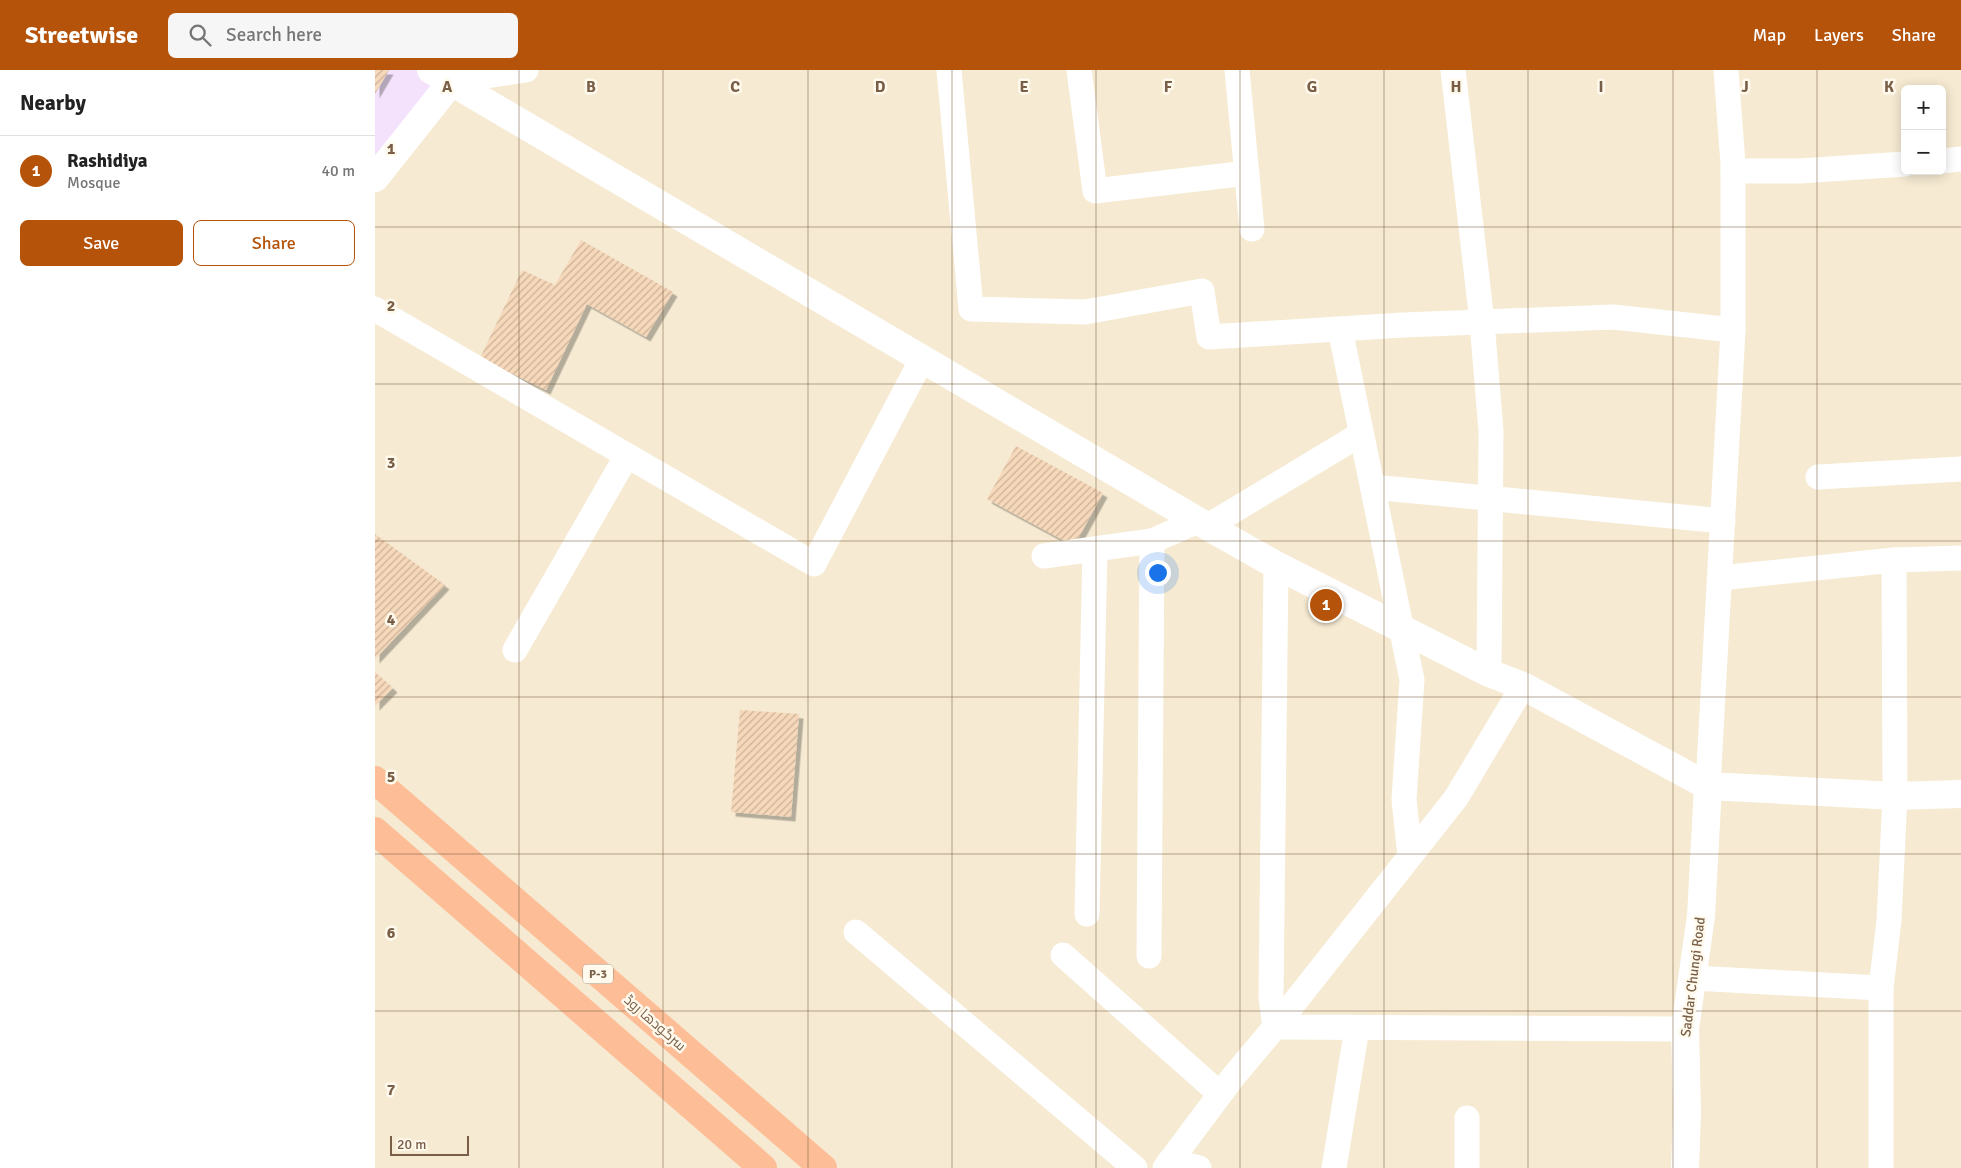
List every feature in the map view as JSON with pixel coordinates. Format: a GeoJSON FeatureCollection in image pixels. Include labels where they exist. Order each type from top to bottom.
{"type":"FeatureCollection","features":[{"type":"Feature","properties":{"kind":"highway","name":"سرگودھا روڈ"},"geometry":{"type":"LineString","coordinates":[[375,780],[823,1168]]}},
{"type":"Feature","properties":{"kind":"highway","name":"P-3"},"geometry":{"type":"LineString","coordinates":[[375,830],[763,1168]]}},
{"type":"Feature","properties":{"kind":"highway"},"geometry":{"type":"LineString","coordinates":[[460,903],[483,874]]}},
{"type":"Feature","properties":{"kind":"street"},"geometry":{"type":"LineString","coordinates":[[446,74],[526,70]]}},
{"type":"Feature","properties":{"kind":"street"},"geometry":{"type":"LineString","coordinates":[[949,70],[971,310],[1085,312],[1202,291],[1209,337],[1340,329],[1613,317],[1733,330]]}},
{"type":"Feature","properties":{"kind":"street"},"geometry":{"type":"LineString","coordinates":[[1079,70],[1095,191],[1247,174]]}},
{"type":"Feature","properties":{"kind":"street"},"geometry":{"type":"LineString","coordinates":[[1237,70],[1252,229]]}},
{"type":"Feature","properties":{"kind":"street"},"geometry":{"type":"LineString","coordinates":[[1453,70],[1482,322],[1491,431],[1489,673]]}},
{"type":"Feature","properties":{"kind":"street"},"geometry":{"type":"LineString","coordinates":[[1708,786],[1733,330],[1733,170],[1726,70]]}},
{"type":"Feature","properties":{"kind":"street"},"geometry":{"type":"LineString","coordinates":[[375,178],[446,74]]}},
{"type":"Feature","properties":{"kind":"street"},"geometry":{"type":"LineString","coordinates":[[446,74],[922,359],[1203,524],[1276,565],[1402,629],[1489,673],[1523,686],[1708,786],[1895,796],[1961,794]]}},
{"type":"Feature","properties":{"kind":"street"},"geometry":{"type":"LineString","coordinates":[[1946,161],[1961,160]]}},
{"type":"Feature","properties":{"kind":"street"},"geometry":{"type":"LineString","coordinates":[[1733,170],[1800,171],[1901,164]]}},
{"type":"Feature","properties":{"kind":"street"},"geometry":{"type":"LineString","coordinates":[[375,309],[626,457],[814,564],[922,359]]}},
{"type":"Feature","properties":{"kind":"street"},"geometry":{"type":"LineString","coordinates":[[1340,329],[1413,680],[1404,799],[1410,856]]}},
{"type":"Feature","properties":{"kind":"street"},"geometry":{"type":"LineString","coordinates":[[1044,556],[1152,541],[1203,524],[1361,434]]}},
{"type":"Feature","properties":{"kind":"street"},"geometry":{"type":"LineString","coordinates":[[515,650],[626,457]]}},
{"type":"Feature","properties":{"kind":"street"},"geometry":{"type":"LineString","coordinates":[[1819,477],[1961,469]]}},
{"type":"Feature","properties":{"kind":"street"},"geometry":{"type":"LineString","coordinates":[[1373,487],[1723,521]]}},
{"type":"Feature","properties":{"kind":"street"},"geometry":{"type":"LineString","coordinates":[[1149,956],[1152,541]]}},
{"type":"Feature","properties":{"kind":"street"},"geometry":{"type":"LineString","coordinates":[[1087,914],[1095,549]]}},
{"type":"Feature","properties":{"kind":"street"},"geometry":{"type":"LineString","coordinates":[[1720,578],[1894,560],[1961,558]]}},
{"type":"Feature","properties":{"kind":"street"},"geometry":{"type":"LineString","coordinates":[[1881,1168],[1881,988],[1889,921],[1895,796],[1894,560]]}},
{"type":"Feature","properties":{"kind":"street"},"geometry":{"type":"LineString","coordinates":[[1275,1027],[1271,998],[1276,565]]}},
{"type":"Feature","properties":{"kind":"street"},"geometry":{"type":"LineString","coordinates":[[1167,1165],[1220,1094],[1456,798],[1523,686]]}},
{"type":"Feature","properties":{"kind":"street","name":"Saddar Chungi Road"},"geometry":{"type":"LineString","coordinates":[[1685,1168],[1687,1113],[1685,1029],[1701,916],[1708,786]]}},
{"type":"Feature","properties":{"kind":"street"},"geometry":{"type":"LineString","coordinates":[[856,932],[1135,1168]]}},
{"type":"Feature","properties":{"kind":"street"},"geometry":{"type":"LineString","coordinates":[[1063,955],[1220,1094]]}},
{"type":"Feature","properties":{"kind":"street"},"geometry":{"type":"LineString","coordinates":[[1693,978],[1881,988]]}},
{"type":"Feature","properties":{"kind":"street"},"geometry":{"type":"LineString","coordinates":[[1275,1027],[1685,1029]]}},
{"type":"Feature","properties":{"kind":"street"},"geometry":{"type":"LineString","coordinates":[[1334,1168],[1357,1028]]}},
{"type":"Feature","properties":{"kind":"street"},"geometry":{"type":"LineString","coordinates":[[1467,1118],[1467,1168]]}},
{"type":"Feature","properties":{"kind":"street"},"geometry":{"type":"LineString","coordinates":[[1167,1165],[1199,1168]]}},
{"type":"Feature","properties":{"kind":"shaded area"},"geometry":{"type":"Polygon","coordinates":[[[375,70],[1961,70],[1961,1168],[375,1168],[375,70]]]}},
{"type":"Feature","properties":{"kind":"shaded area"},"geometry":{"type":"Polygon","coordinates":[[[375,70],[431,70],[452,81],[375,185],[375,70]]]}},
{"type":"Feature","properties":{"kind":"building"},"geometry":{"type":"Polygon","coordinates":[[[375,70],[389,70],[375,94],[375,70]]]}},
{"type":"Feature","properties":{"kind":"building"},"geometry":{"type":"Polygon","coordinates":[[[581,240],[673,292],[646,337],[587,304],[546,390],[480,358],[522,270],[555,285],[581,240]]]}},
{"type":"Feature","properties":{"kind":"building"},"geometry":{"type":"Polygon","coordinates":[[[1016,446],[1103,493],[1074,546],[987,499],[1016,446]]]}},
{"type":"Feature","properties":{"kind":"building"},"geometry":{"type":"Polygon","coordinates":[[[375,534],[445,585],[375,659],[375,534]]]}},
{"type":"Feature","properties":{"kind":"building"},"geometry":{"type":"Polygon","coordinates":[[[375,672],[393,688],[375,706],[375,672]]]}},
{"type":"Feature","properties":{"kind":"building"},"geometry":{"type":"Polygon","coordinates":[[[740,710],[799,714],[791,817],[731,812],[740,710]]]}},
{"type":"Feature","properties":{"kind":"place","name":"Rashidiya"},"geometry":{"type":"Point","coordinates":[1326,605]}}]}
